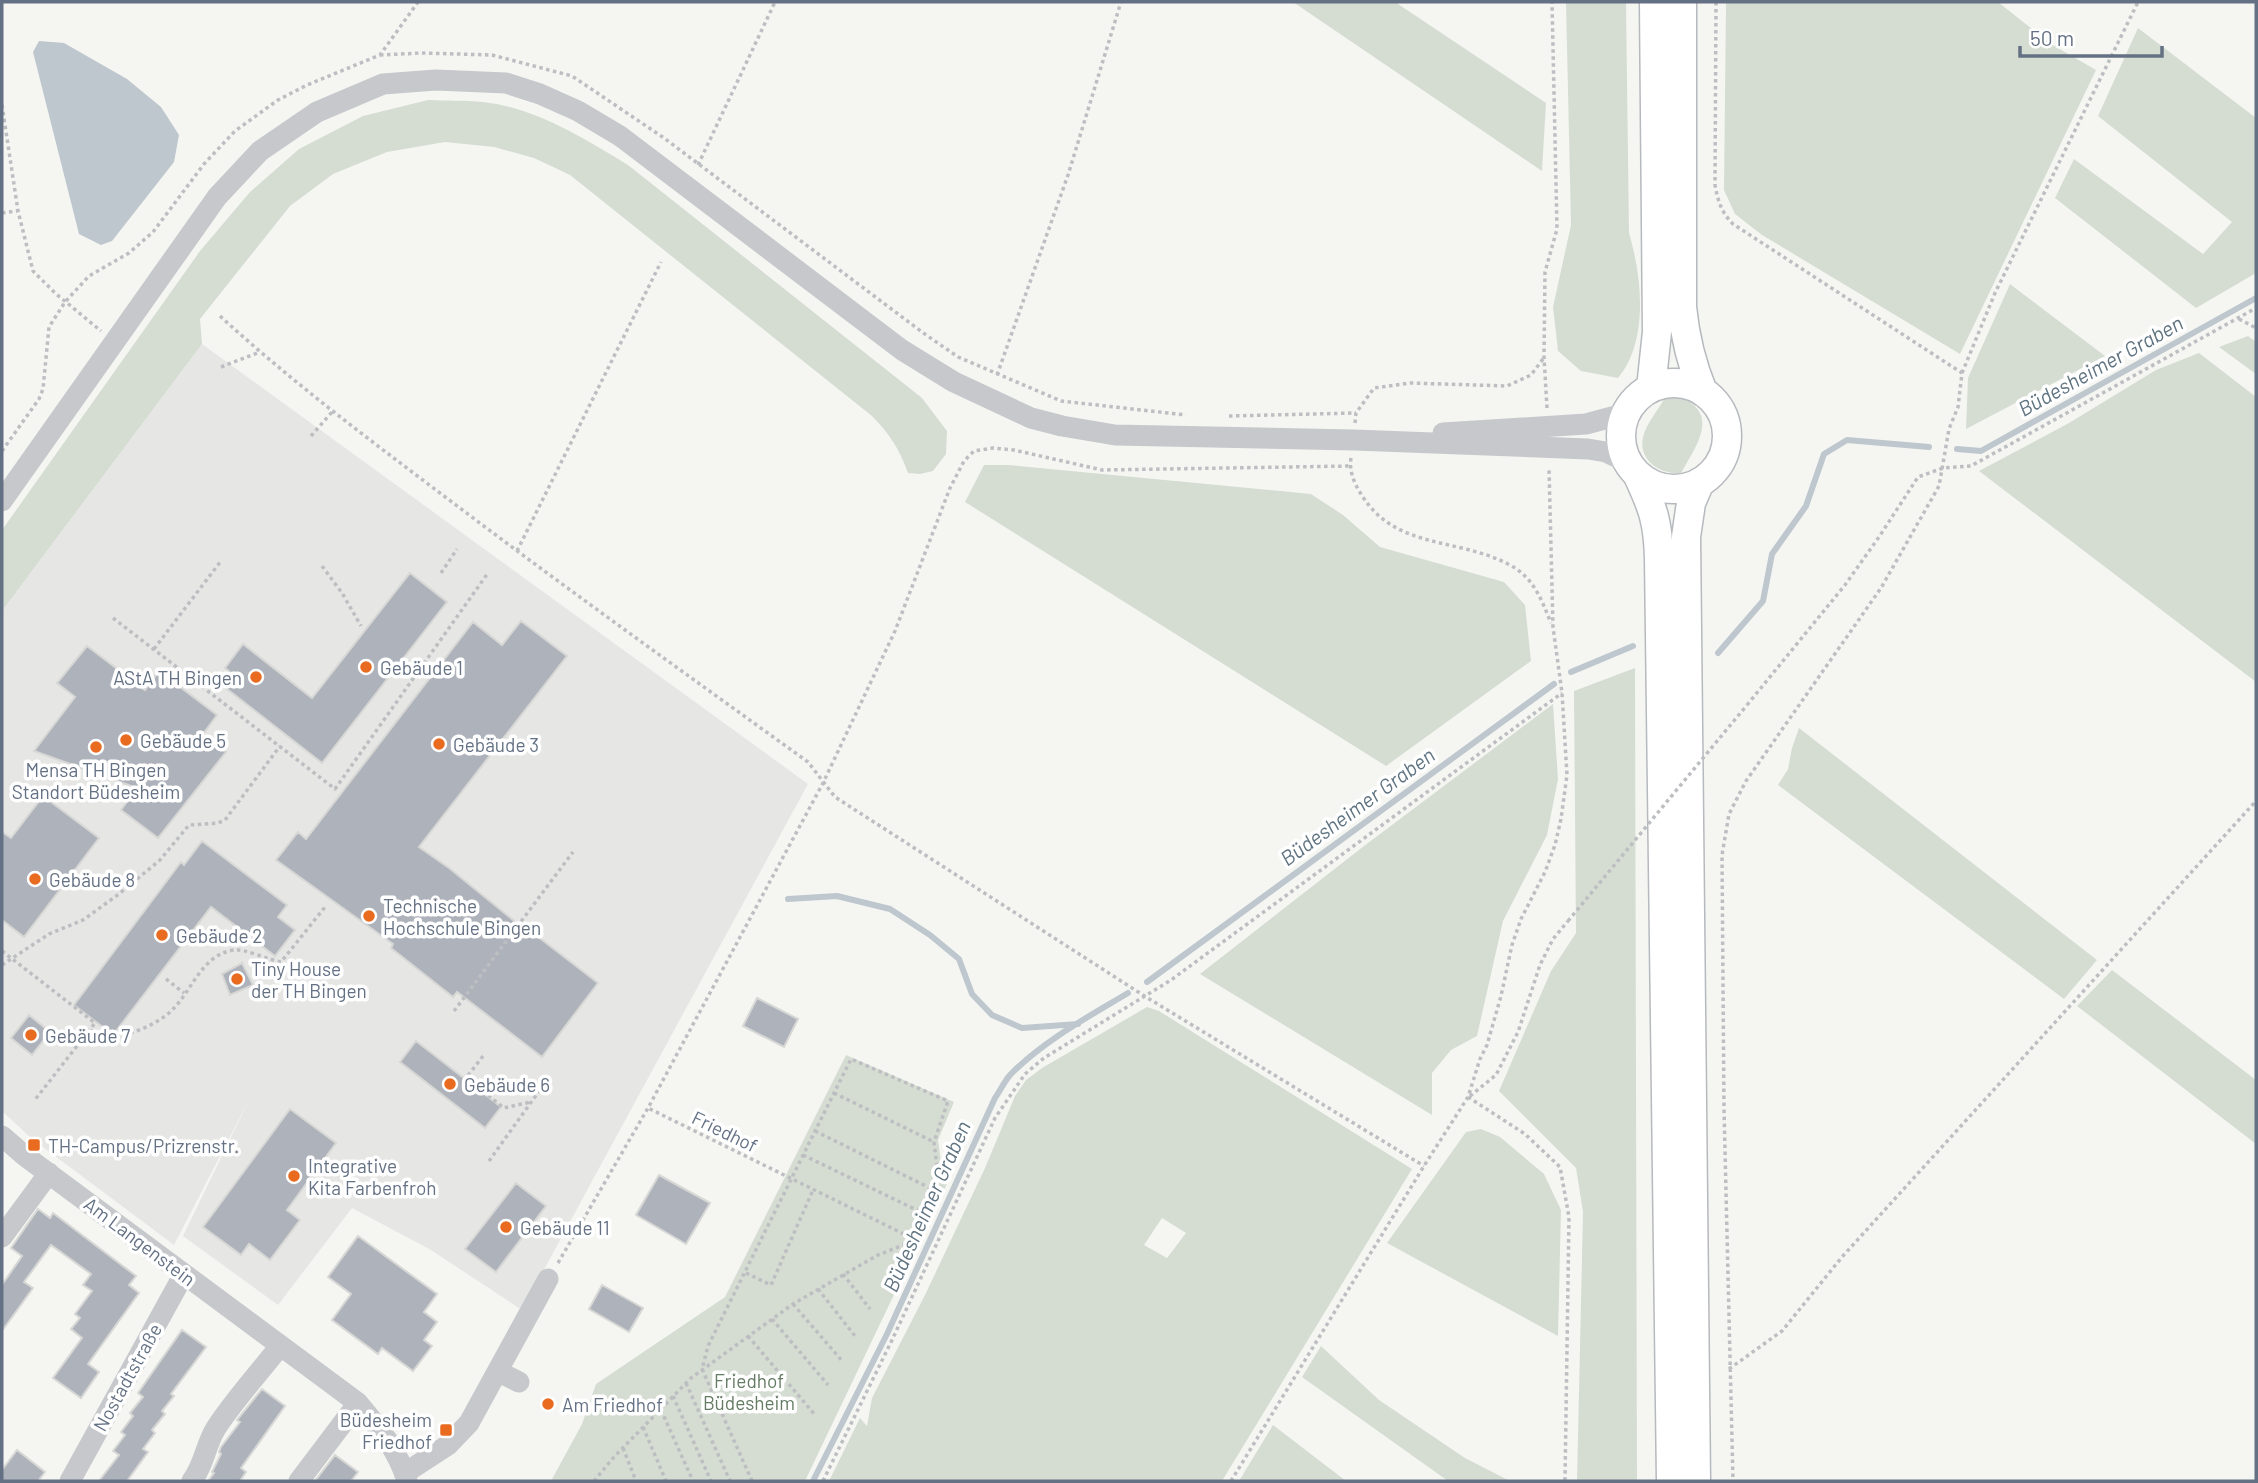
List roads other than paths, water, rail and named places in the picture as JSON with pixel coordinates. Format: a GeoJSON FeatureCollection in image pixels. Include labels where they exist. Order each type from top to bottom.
{"type":"FeatureCollection","features":[{"type":"Feature","properties":{"kind":"main road"},"geometry":{"type":"LineString","coordinates":[[1651,388],[1657,332],[1654,2]]}},
{"type":"Feature","properties":{"kind":"main road"},"geometry":{"type":"LineString","coordinates":[[1682,2],[1682,307],[1689,358],[1703,392]]}},
{"type":"Feature","properties":{"kind":"main road"},"geometry":{"type":"LineString","coordinates":[[1633,469],[1649,484],[1662,488],[1675,489],[1700,482],[1721,460],[1726,445],[1722,415],[1714,402],[1703,392],[1683,384],[1672,383],[1651,388],[1633,402],[1627,412],[1620,440],[1633,469],[1651,502],[1658,526],[1660,558],[1671,1481]]}},
{"type":"Feature","properties":{"kind":"main road"},"geometry":{"type":"LineString","coordinates":[[1696,1481],[1686,537],[1691,503],[1700,482]]}},
{"type":"Feature","properties":{"kind":"street"},"geometry":{"type":"LineString","coordinates":[[2,501],[217,197],[260,151],[317,112],[383,84],[436,80],[506,82],[579,111],[620,136],[902,350],[954,382],[1031,418],[1115,435],[1354,440],[1597,450],[1613,454],[1633,469]]}},
{"type":"Feature","properties":{"kind":"street"},"geometry":{"type":"LineString","coordinates":[[1354,440],[1586,424],[1627,412]]}},
{"type":"Feature","properties":{"kind":"street","name":"Am Langenstein"},"geometry":{"type":"LineString","coordinates":[[2,1136],[358,1403],[386,1437],[402,1463],[406,1477],[448,1445],[469,1423],[548,1279]]}},
{"type":"Feature","properties":{"kind":"street"},"geometry":{"type":"LineString","coordinates":[[2,1237],[49,1173]]}},
{"type":"Feature","properties":{"kind":"street","name":"Nostadtstraße"},"geometry":{"type":"LineString","coordinates":[[70,1481],[184,1274]]}},
{"type":"Feature","properties":{"kind":"street"},"geometry":{"type":"LineString","coordinates":[[192,1481],[203,1464],[207,1446],[216,1428],[280,1346]]}},
{"type":"Feature","properties":{"kind":"street"},"geometry":{"type":"LineString","coordinates":[[499,1372],[519,1382]]}},
{"type":"Feature","properties":{"kind":"street"},"geometry":{"type":"LineString","coordinates":[[299,1481],[358,1403]]}},
{"type":"Feature","properties":{"kind":"waterway","name":"Büdesheimer Graben"},"geometry":{"type":"LineString","coordinates":[[1957,449],[1981,451],[2256,298]]}},
{"type":"Feature","properties":{"kind":"waterway","name":"Büdesheimer Graben"},"geometry":{"type":"LineString","coordinates":[[1718,653],[1763,601],[1772,554],[1806,506],[1824,454],[1847,440],[1929,447]]}},
{"type":"Feature","properties":{"kind":"waterway","name":"Büdesheimer Graben"},"geometry":{"type":"LineString","coordinates":[[1571,672],[1633,646]]}},
{"type":"Feature","properties":{"kind":"waterway","name":"Büdesheimer Graben"},"geometry":{"type":"LineString","coordinates":[[1147,982],[1554,684]]}},
{"type":"Feature","properties":{"kind":"waterway"},"geometry":{"type":"LineString","coordinates":[[788,899],[837,896],[890,909],[930,935],[959,959],[972,994],[992,1015],[1022,1028],[1078,1024]]}},
{"type":"Feature","properties":{"kind":"waterway","name":"Büdesheimer Graben"},"geometry":{"type":"LineString","coordinates":[[813,1481],[887,1334],[995,1098],[1010,1075],[1051,1040],[1128,993]]}},
{"type":"Feature","properties":{"kind":"place","name":"Gebäude 1"},"geometry":{"type":"Point","coordinates":[366,667]}},
{"type":"Feature","properties":{"kind":"place","name":"AStA TH Bingen"},"geometry":{"type":"Point","coordinates":[256,677]}},
{"type":"Feature","properties":{"kind":"place","name":"Gebäude 5"},"geometry":{"type":"Point","coordinates":[126,740]}},
{"type":"Feature","properties":{"kind":"place","name":"Gebäude 3"},"geometry":{"type":"Point","coordinates":[439,744]}},
{"type":"Feature","properties":{"kind":"place","name":"Mensa TH Bingen Standort Büdesheim"},"geometry":{"type":"Point","coordinates":[96,747]}},
{"type":"Feature","properties":{"kind":"place","name":"Gebäude 8"},"geometry":{"type":"Point","coordinates":[35,879]}},
{"type":"Feature","properties":{"kind":"place","name":"Technische Hochschule Bingen"},"geometry":{"type":"Point","coordinates":[369,916]}},
{"type":"Feature","properties":{"kind":"place","name":"Gebäude 2"},"geometry":{"type":"Point","coordinates":[162,935]}},
{"type":"Feature","properties":{"kind":"place","name":"Tiny House der TH Bingen"},"geometry":{"type":"Point","coordinates":[237,979]}},
{"type":"Feature","properties":{"kind":"place","name":"Gebäude 7"},"geometry":{"type":"Point","coordinates":[31,1035]}},
{"type":"Feature","properties":{"kind":"place","name":"Gebäude 6"},"geometry":{"type":"Point","coordinates":[450,1084]}},
{"type":"Feature","properties":{"kind":"place","name":"TH-Campus/Prizrenstr."},"geometry":{"type":"Point","coordinates":[34,1145]}},
{"type":"Feature","properties":{"kind":"place","name":"Integrative Kita Farbenfroh"},"geometry":{"type":"Point","coordinates":[294,1176]}},
{"type":"Feature","properties":{"kind":"place","name":"Gebäude 11"},"geometry":{"type":"Point","coordinates":[506,1227]}},
{"type":"Feature","properties":{"kind":"place","name":"Am Friedhof"},"geometry":{"type":"Point","coordinates":[548,1404]}},
{"type":"Feature","properties":{"kind":"place","name":"Büdesheim Friedhof"},"geometry":{"type":"Point","coordinates":[446,1430]}},
{"type":"Feature","properties":{"kind":"park label","name":"Friedhof Büdesheim"},"geometry":{"type":"Point","coordinates":[749,1391]}}]}
